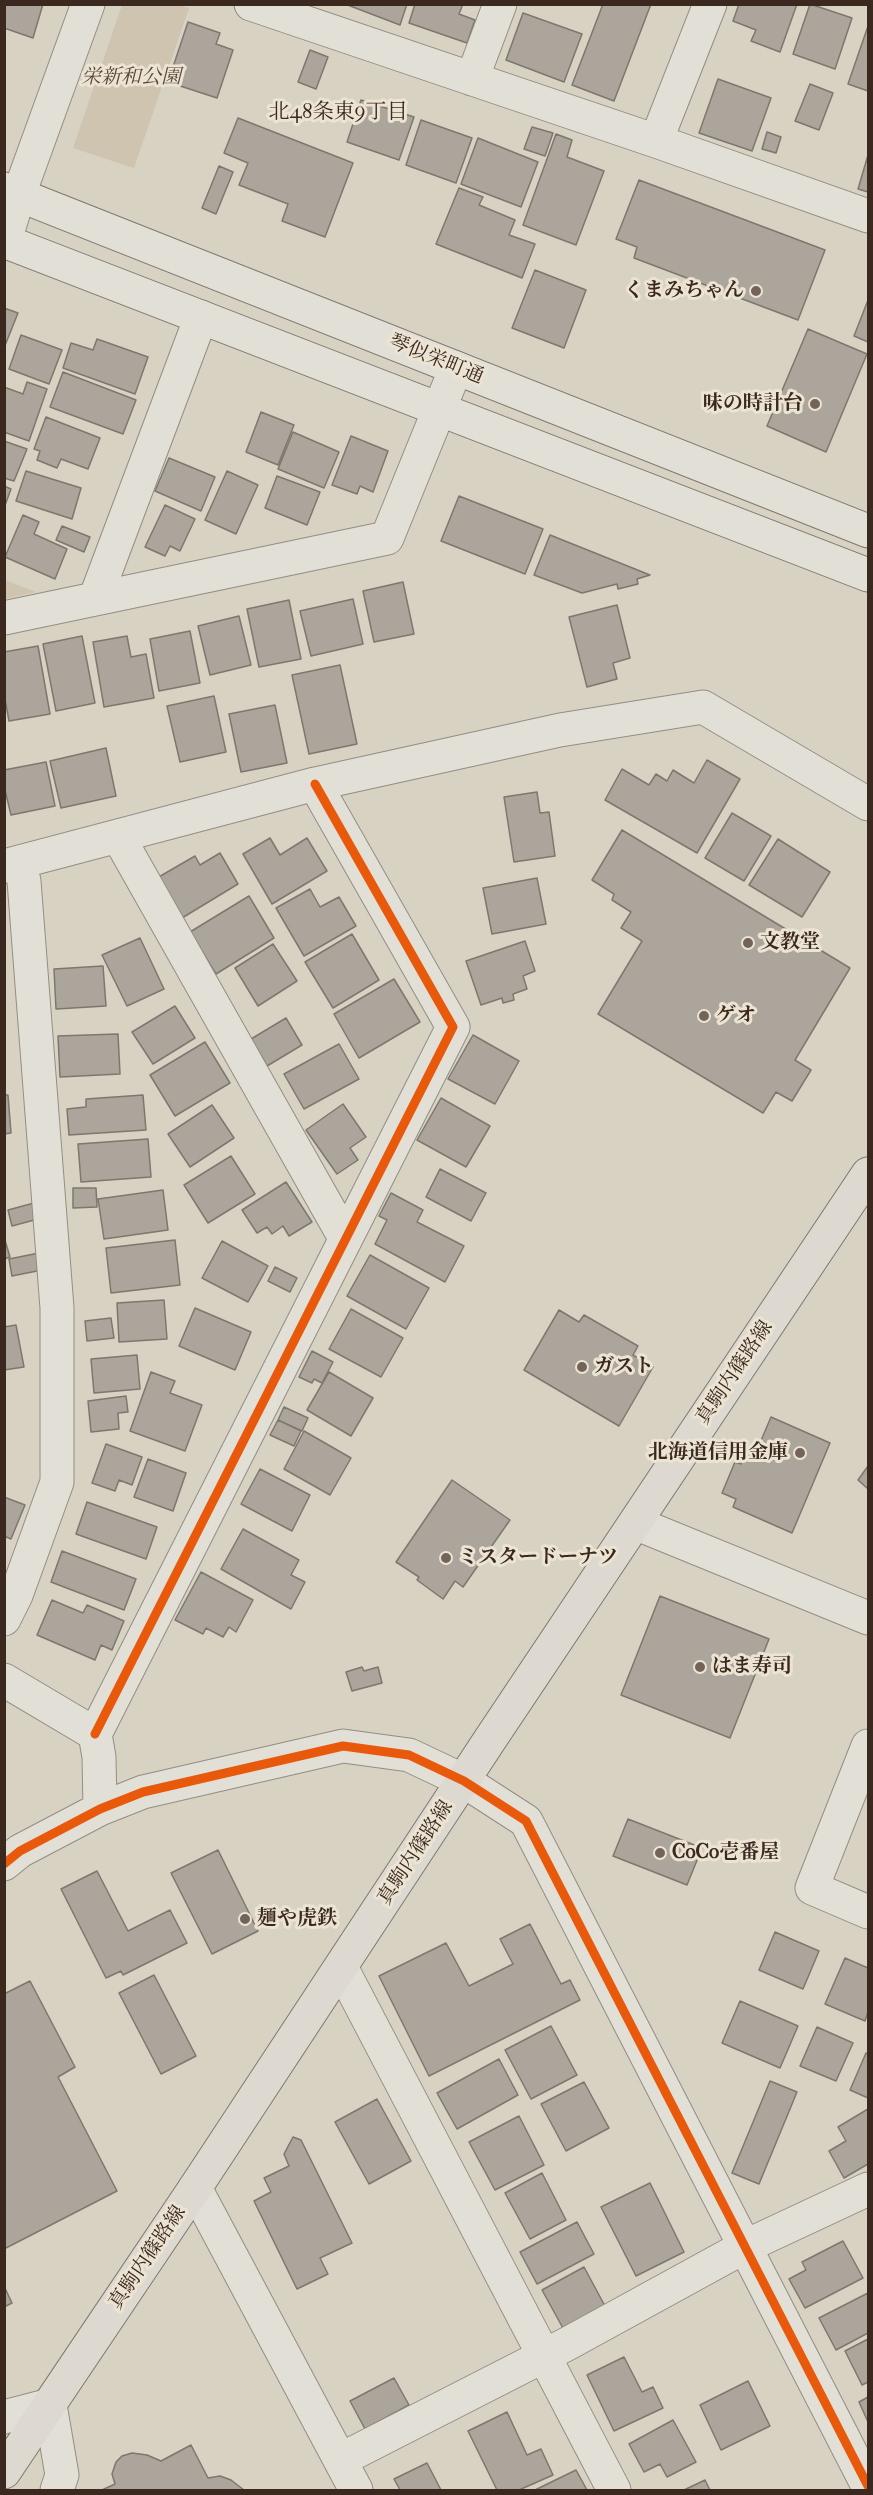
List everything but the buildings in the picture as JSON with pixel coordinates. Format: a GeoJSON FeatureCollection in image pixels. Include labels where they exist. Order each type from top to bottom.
{"type":"FeatureCollection","features":[{"type":"Feature","properties":{"kind":"main road","name":"真駒内篠路線"},"geometry":{"type":"LineString","coordinates":[[4,2472],[868,1174]]}},
{"type":"Feature","properties":{"kind":"street"},"geometry":{"type":"LineString","coordinates":[[87,4],[12,192],[5,241],[868,575]]}},
{"type":"Feature","properties":{"kind":"street"},"geometry":{"type":"LineString","coordinates":[[251,4],[656,141],[868,216]]}},
{"type":"Feature","properties":{"kind":"street"},"geometry":{"type":"LineString","coordinates":[[472,79],[500,4]]}},
{"type":"Feature","properties":{"kind":"street"},"geometry":{"type":"LineString","coordinates":[[656,141],[710,4]]}},
{"type":"Feature","properties":{"kind":"street","name":"琴似栄町通"},"geometry":{"type":"LineString","coordinates":[[12,192],[868,531]]}},
{"type":"Feature","properties":{"kind":"street"},"geometry":{"type":"LineString","coordinates":[[96,599],[201,317]]}},
{"type":"Feature","properties":{"kind":"street"},"geometry":{"type":"LineString","coordinates":[[4,618],[387,538],[456,368]]}},
{"type":"Feature","properties":{"kind":"street"},"geometry":{"type":"LineString","coordinates":[[4,1619],[16,1595],[57,1482],[57,1308],[24,881],[12,865],[315,784],[560,730],[703,707],[868,804]]}},
{"type":"Feature","properties":{"kind":"street"},"geometry":{"type":"LineString","coordinates":[[100,1809],[99,1757],[94,1734],[453,1027],[315,784]]}},
{"type":"Feature","properties":{"kind":"street"},"geometry":{"type":"LineString","coordinates":[[118,836],[345,1238]]}},
{"type":"Feature","properties":{"kind":"street"},"geometry":{"type":"LineString","coordinates":[[635,1523],[868,1618]]}},
{"type":"Feature","properties":{"kind":"street"},"geometry":{"type":"LineString","coordinates":[[4,1680],[94,1734]]}},
{"type":"Feature","properties":{"kind":"street"},"geometry":{"type":"LineString","coordinates":[[4,1864],[20,1851],[100,1809],[143,1792],[343,1746],[409,1755],[464,1781],[526,1821],[744,2247],[868,2482]]}},
{"type":"Feature","properties":{"kind":"street"},"geometry":{"type":"LineString","coordinates":[[868,1746],[812,1888],[868,1912]]}},
{"type":"Feature","properties":{"kind":"street"},"geometry":{"type":"LineString","coordinates":[[341,1967],[614,2490]]}},
{"type":"Feature","properties":{"kind":"street"},"geometry":{"type":"LineString","coordinates":[[195,2188],[356,2490]]}},
{"type":"Feature","properties":{"kind":"street"},"geometry":{"type":"LineString","coordinates":[[340,2460],[545,2354],[744,2247],[868,2189]]}},
{"type":"Feature","properties":{"kind":"street"},"geometry":{"type":"LineString","coordinates":[[4,2417],[50,2405],[62,2475],[57,2490]]}},
{"type":"Feature","properties":{"kind":"green space","name":"栄新和公園"},"geometry":{"type":"Polygon","coordinates":[[[122,5],[177,5],[189,8],[134,168],[73,148],[122,5]]]}},
{"type":"Feature","properties":{"kind":"green space"},"geometry":{"type":"Polygon","coordinates":[[[5,580],[36,592],[5,599],[5,580]]]}},
{"type":"Feature","properties":{"kind":"cycle path"},"geometry":{"type":"LineString","coordinates":[[95,1734],[453,1027],[315,784]]}},
{"type":"Feature","properties":{"kind":"cycle path"},"geometry":{"type":"LineString","coordinates":[[4,1864],[20,1851],[100,1809],[143,1792],[343,1746],[409,1755],[464,1781],[526,1821],[868,2486]]}},
{"type":"Feature","properties":{"kind":"place","name":"くまみちゃん"},"geometry":{"type":"Point","coordinates":[756,291]}},
{"type":"Feature","properties":{"kind":"place","name":"味の時計台"},"geometry":{"type":"Point","coordinates":[815,404]}},
{"type":"Feature","properties":{"kind":"place","name":"文教堂"},"geometry":{"type":"Point","coordinates":[748,943]}},
{"type":"Feature","properties":{"kind":"place","name":"ゲオ"},"geometry":{"type":"Point","coordinates":[704,1016]}},
{"type":"Feature","properties":{"kind":"place","name":"ガスト"},"geometry":{"type":"Point","coordinates":[582,1367]}},
{"type":"Feature","properties":{"kind":"place","name":"北海道信用金庫"},"geometry":{"type":"Point","coordinates":[800,1453]}},
{"type":"Feature","properties":{"kind":"place","name":"ミスタードーナツ"},"geometry":{"type":"Point","coordinates":[446,1558]}},
{"type":"Feature","properties":{"kind":"place","name":"はま寿司"},"geometry":{"type":"Point","coordinates":[700,1667]}},
{"type":"Feature","properties":{"kind":"place","name":"CoCo壱番屋"},"geometry":{"type":"Point","coordinates":[660,1853]}},
{"type":"Feature","properties":{"kind":"place","name":"麺や虎鉄"},"geometry":{"type":"Point","coordinates":[245,1919]}},
{"type":"Feature","properties":{"kind":"district","name":"北48条東9丁目"},"geometry":{"type":"Point","coordinates":[338,113]}}]}
